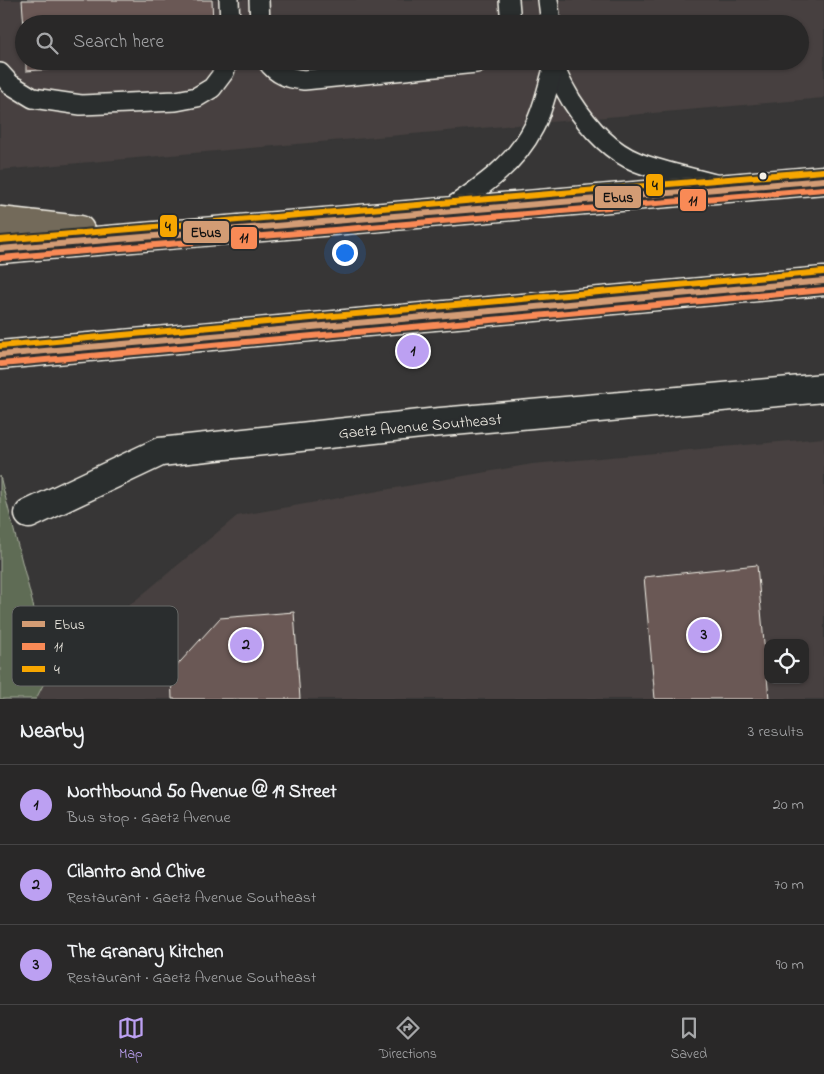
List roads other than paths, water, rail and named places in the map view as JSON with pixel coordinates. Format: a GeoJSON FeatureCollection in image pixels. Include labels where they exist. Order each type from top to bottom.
{"type":"FeatureCollection","features":[{"type":"Feature","properties":{"kind":"main road"},"geometry":{"type":"LineString","coordinates":[[0,249],[824,180]]}},
{"type":"Feature","properties":{"kind":"main road"},"geometry":{"type":"LineString","coordinates":[[0,221],[131,237]]}},
{"type":"Feature","properties":{"kind":"main road"},"geometry":{"type":"LineString","coordinates":[[0,355],[824,281]]}},
{"type":"Feature","properties":{"kind":"street","name":"Gaetz Avenue Southeast"},"geometry":{"type":"LineString","coordinates":[[29,514],[160,452],[430,423],[824,388]]}},
{"type":"Feature","properties":{"kind":"lane"},"geometry":{"type":"LineString","coordinates":[[229,0],[230,15]]}},
{"type":"Feature","properties":{"kind":"lane"},"geometry":{"type":"LineString","coordinates":[[259,0],[260,15]]}},
{"type":"Feature","properties":{"kind":"lane"},"geometry":{"type":"LineString","coordinates":[[509,0],[510,15]]}},
{"type":"Feature","properties":{"kind":"lane"},"geometry":{"type":"LineString","coordinates":[[548,0],[549,15]]}},
{"type":"Feature","properties":{"kind":"lane"},"geometry":{"type":"LineString","coordinates":[[0,72],[10,84],[33,98],[81,105],[176,101],[196,97],[212,88],[225,70]]}},
{"type":"Feature","properties":{"kind":"lane"},"geometry":{"type":"LineString","coordinates":[[274,70],[285,77],[304,80],[405,70]]}},
{"type":"Feature","properties":{"kind":"lane"},"geometry":{"type":"LineString","coordinates":[[442,213],[490,181],[517,155],[534,128],[544,104],[552,70]]}},
{"type":"Feature","properties":{"kind":"lane"},"geometry":{"type":"LineString","coordinates":[[557,70],[565,89],[578,111],[603,140],[618,152],[636,162],[731,189]]}},
{"type":"Feature","properties":{"kind":"place","name":"Northbound 50 Avenue @ 19 Street"},"geometry":{"type":"Point","coordinates":[413,351]}},
{"type":"Feature","properties":{"kind":"place","name":"The Granary Kitchen"},"geometry":{"type":"Point","coordinates":[704,635]}},
{"type":"Feature","properties":{"kind":"place","name":"Cilantro and Chive"},"geometry":{"type":"Point","coordinates":[246,645]}}]}
